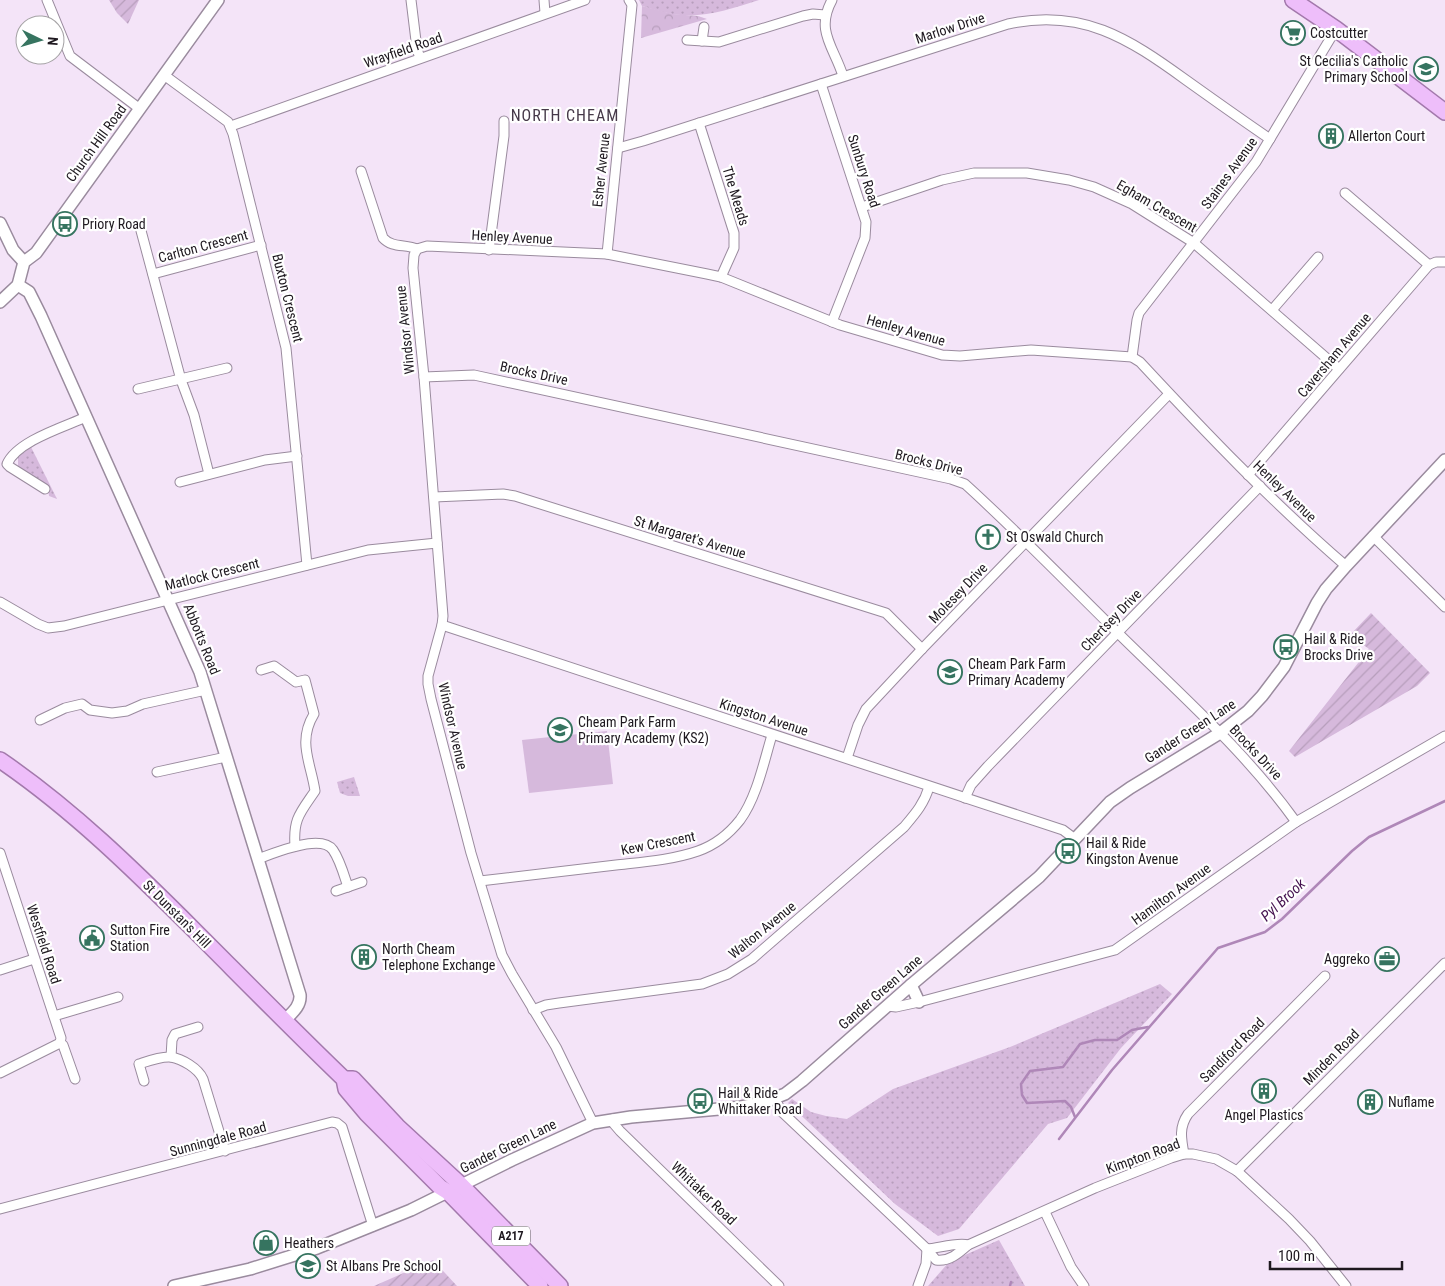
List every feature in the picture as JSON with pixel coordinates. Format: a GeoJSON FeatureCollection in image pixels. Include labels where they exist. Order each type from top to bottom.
{"type":"FeatureCollection","features":[{"type":"Feature","properties":{"kind":"highway"},"geometry":{"type":"LineString","coordinates":[[1293,0],[1336,29],[1445,112]]}},
{"type":"Feature","properties":{"kind":"highway","name":"St Dunstan's Hill"},"geometry":{"type":"LineString","coordinates":[[0,760],[28,780],[93,834],[152,888],[344,1079],[346,1089],[367,1114],[440,1187],[455,1189]]}},
{"type":"Feature","properties":{"kind":"highway","name":"A217"},"geometry":{"type":"LineString","coordinates":[[455,1189],[540,1286]]}},
{"type":"Feature","properties":{"kind":"highway","name":"A217"},"geometry":{"type":"LineString","coordinates":[[455,1189],[560,1286]]}},
{"type":"Feature","properties":{"kind":"street"},"geometry":{"type":"LineString","coordinates":[[47,0],[70,56],[140,109]]}},
{"type":"Feature","properties":{"kind":"street","name":"Church Hill Road"},"geometry":{"type":"LineString","coordinates":[[24,262],[36,253],[218,0]]}},
{"type":"Feature","properties":{"kind":"street"},"geometry":{"type":"LineString","coordinates":[[411,0],[417,49],[420,58]]}},
{"type":"Feature","properties":{"kind":"street"},"geometry":{"type":"LineString","coordinates":[[544,0],[545,13]]}},
{"type":"Feature","properties":{"kind":"street","name":"Wrayfield Road"},"geometry":{"type":"LineString","coordinates":[[231,126],[585,0]]}},
{"type":"Feature","properties":{"kind":"street","name":"Esher Avenue"},"geometry":{"type":"LineString","coordinates":[[607,254],[632,5],[629,0]]}},
{"type":"Feature","properties":{"kind":"street"},"geometry":{"type":"LineString","coordinates":[[832,0],[825,15],[824,24],[828,40],[843,76]]}},
{"type":"Feature","properties":{"kind":"street"},"geometry":{"type":"LineString","coordinates":[[688,40],[719,42],[804,16],[813,14],[825,15]]}},
{"type":"Feature","properties":{"kind":"street","name":"Marlow Drive"},"geometry":{"type":"LineString","coordinates":[[618,148],[1008,24],[1029,19],[1065,20],[1101,28],[1141,48],[1270,140]]}},
{"type":"Feature","properties":{"kind":"street"},"geometry":{"type":"LineString","coordinates":[[702,42],[704,27]]}},
{"type":"Feature","properties":{"kind":"street","name":"Staines Avenue"},"geometry":{"type":"LineString","coordinates":[[1132,357],[1139,313],[1250,171],[1336,29]]}},
{"type":"Feature","properties":{"kind":"street"},"geometry":{"type":"LineString","coordinates":[[164,75],[231,126]]}},
{"type":"Feature","properties":{"kind":"street","name":"Sunbury Road"},"geometry":{"type":"LineString","coordinates":[[821,84],[866,222],[865,238],[832,322]]}},
{"type":"Feature","properties":{"kind":"street"},"geometry":{"type":"LineString","coordinates":[[489,250],[504,136],[504,121]]}},
{"type":"Feature","properties":{"kind":"street","name":"The Meads"},"geometry":{"type":"LineString","coordinates":[[699,123],[734,233],[735,242],[722,277]]}},
{"type":"Feature","properties":{"kind":"street","name":"Buxton Crescent"},"geometry":{"type":"LineString","coordinates":[[231,126],[286,348],[306,565]]}},
{"type":"Feature","properties":{"kind":"street","name":"Henley Avenue"},"geometry":{"type":"LineString","coordinates":[[361,171],[383,238],[391,244],[411,246],[417,249],[427,246],[607,254],[722,277],[832,322],[942,356],[1046,350],[1132,357],[1140,362],[1248,475],[1311,536],[1346,566]]}},
{"type":"Feature","properties":{"kind":"street","name":"Egham Crescent"},"geometry":{"type":"LineString","coordinates":[[862,207],[950,177],[974,174],[1027,173],[1075,181],[1099,189],[1132,204],[1194,243],[1339,369]]}},
{"type":"Feature","properties":{"kind":"street"},"geometry":{"type":"LineString","coordinates":[[1345,192],[1428,265],[1436,262],[1445,262]]}},
{"type":"Feature","properties":{"kind":"street"},"geometry":{"type":"LineString","coordinates":[[0,223],[13,250],[24,262],[18,286],[0,302]]}},
{"type":"Feature","properties":{"kind":"street","name":"Carlton Crescent"},"geometry":{"type":"LineString","coordinates":[[140,227],[181,380],[194,415],[209,474]]}},
{"type":"Feature","properties":{"kind":"street","name":"Carlton Crescent"},"geometry":{"type":"LineString","coordinates":[[153,274],[261,245]]}},
{"type":"Feature","properties":{"kind":"street","name":"Windsor Avenue"},"geometry":{"type":"LineString","coordinates":[[417,249],[414,255],[413,268],[424,377],[443,616],[428,684],[480,881],[502,955],[556,1046],[593,1123]]}},
{"type":"Feature","properties":{"kind":"street"},"geometry":{"type":"LineString","coordinates":[[1272,310],[1318,257]]}},
{"type":"Feature","properties":{"kind":"street","name":"Caversham Avenue"},"geometry":{"type":"LineString","coordinates":[[1248,475],[1428,265]]}},
{"type":"Feature","properties":{"kind":"street","name":"Abbotts Road"},"geometry":{"type":"LineString","coordinates":[[18,286],[29,292],[36,304],[200,672],[301,998],[296,1008],[284,1021]]}},
{"type":"Feature","properties":{"kind":"street"},"geometry":{"type":"LineString","coordinates":[[138,388],[181,380],[227,368]]}},
{"type":"Feature","properties":{"kind":"street","name":"Brocks Drive"},"geometry":{"type":"LineString","coordinates":[[424,377],[474,375],[951,479],[965,484],[1027,542],[1220,733],[1273,790],[1296,822]]}},
{"type":"Feature","properties":{"kind":"street","name":"Molesey Drive"},"geometry":{"type":"LineString","coordinates":[[847,758],[858,725],[866,710],[922,649],[1169,394]]}},
{"type":"Feature","properties":{"kind":"street"},"geometry":{"type":"LineString","coordinates":[[45,489],[4,465],[11,456],[33,441],[86,417]]}},
{"type":"Feature","properties":{"kind":"street"},"geometry":{"type":"LineString","coordinates":[[180,482],[272,459],[297,456]]}},
{"type":"Feature","properties":{"kind":"street","name":"Gander Green Lane"},"geometry":{"type":"LineString","coordinates":[[174,1286],[264,1264],[317,1248],[411,1210],[512,1160],[593,1123],[613,1119],[741,1107],[762,1103],[785,1094],[911,984],[1038,878],[1110,802],[1220,733],[1248,711],[1284,667],[1317,603],[1346,566],[1445,460]]}},
{"type":"Feature","properties":{"kind":"street","name":"Chertsey Drive"},"geometry":{"type":"LineString","coordinates":[[964,798],[971,785],[988,766],[1260,486]]}},
{"type":"Feature","properties":{"kind":"street","name":"St Margaret's Avenue"},"geometry":{"type":"LineString","coordinates":[[434,498],[503,494],[524,499],[886,613],[922,649]]}},
{"type":"Feature","properties":{"kind":"street"},"geometry":{"type":"LineString","coordinates":[[1373,536],[1445,607]]}},
{"type":"Feature","properties":{"kind":"street","name":"Matlock Crescent"},"geometry":{"type":"LineString","coordinates":[[0,602],[48,628],[64,626],[368,550],[437,543]]}},
{"type":"Feature","properties":{"kind":"street","name":"Kingston Avenue"},"geometry":{"type":"LineString","coordinates":[[442,625],[1063,830],[1075,838]]}},
{"type":"Feature","properties":{"kind":"street"},"geometry":{"type":"LineString","coordinates":[[261,670],[274,666],[296,682],[305,680],[314,714],[309,723],[306,759],[315,792],[298,816],[294,833],[295,846]]}},
{"type":"Feature","properties":{"kind":"street"},"geometry":{"type":"LineString","coordinates":[[40,720],[65,708],[82,704],[90,710],[112,714],[143,704],[206,690]]}},
{"type":"Feature","properties":{"kind":"street","name":"Kew Crescent"},"geometry":{"type":"LineString","coordinates":[[480,881],[664,859],[698,851],[713,844],[726,835],[746,810],[752,798],[772,735]]}},
{"type":"Feature","properties":{"kind":"street","name":"Hamilton Avenue"},"geometry":{"type":"LineString","coordinates":[[887,1006],[896,1007],[919,1002],[1115,950],[1296,822],[1445,736]]}},
{"type":"Feature","properties":{"kind":"street"},"geometry":{"type":"LineString","coordinates":[[157,772],[226,758]]}},
{"type":"Feature","properties":{"kind":"street","name":"Walton Avenue"},"geometry":{"type":"LineString","coordinates":[[533,1010],[559,1003],[702,984],[739,967],[752,959],[904,827],[926,799],[929,787]]}},
{"type":"Feature","properties":{"kind":"street"},"geometry":{"type":"LineString","coordinates":[[258,859],[295,846],[306,844],[325,845],[332,849],[348,887]]}},
{"type":"Feature","properties":{"kind":"street","name":"Westfield Road"},"geometry":{"type":"LineString","coordinates":[[0,853],[61,1038],[60,1042],[63,1045],[75,1079]]}},
{"type":"Feature","properties":{"kind":"street"},"geometry":{"type":"LineString","coordinates":[[336,891],[362,882]]}},
{"type":"Feature","properties":{"kind":"street"},"geometry":{"type":"LineString","coordinates":[[0,970],[34,959]]}},
{"type":"Feature","properties":{"kind":"street","name":"Minden Road"},"geometry":{"type":"LineString","coordinates":[[1237,1171],[1445,963]]}},
{"type":"Feature","properties":{"kind":"street","name":"Sandiford Road"},"geometry":{"type":"LineString","coordinates":[[1184,1154],[1181,1129],[1182,1122],[1188,1114],[1325,976]]}},
{"type":"Feature","properties":{"kind":"street"},"geometry":{"type":"LineString","coordinates":[[911,984],[919,1002]]}},
{"type":"Feature","properties":{"kind":"street"},"geometry":{"type":"LineString","coordinates":[[54,1016],[118,997]]}},
{"type":"Feature","properties":{"kind":"street"},"geometry":{"type":"LineString","coordinates":[[171,1057],[172,1040],[175,1034],[198,1027]]}},
{"type":"Feature","properties":{"kind":"street"},"geometry":{"type":"LineString","coordinates":[[0,1073],[60,1042]]}},
{"type":"Feature","properties":{"kind":"street"},"geometry":{"type":"LineString","coordinates":[[144,1081],[139,1064],[171,1057],[192,1066],[201,1075],[224,1151]]}},
{"type":"Feature","properties":{"kind":"street"},"geometry":{"type":"LineString","coordinates":[[774,1098],[782,1112],[927,1249],[926,1264],[918,1286]]}},
{"type":"Feature","properties":{"kind":"street","name":"Whittaker Road"},"geometry":{"type":"LineString","coordinates":[[613,1119],[614,1124],[620,1131],[779,1286]]}},
{"type":"Feature","properties":{"kind":"street","name":"Sunningdale Road"},"geometry":{"type":"LineString","coordinates":[[0,1209],[337,1122],[342,1127],[373,1226]]}},
{"type":"Feature","properties":{"kind":"street","name":"Kimpton Road"},"geometry":{"type":"LineString","coordinates":[[927,1249],[944,1248],[961,1243],[968,1244],[1045,1212],[1095,1188],[1184,1154],[1205,1155],[1237,1171],[1289,1219],[1310,1240],[1346,1286]]}},
{"type":"Feature","properties":{"kind":"street"},"geometry":{"type":"LineString","coordinates":[[1045,1212],[1066,1256],[1084,1286]]}},
{"type":"Feature","properties":{"kind":"green space"},"geometry":{"type":"Polygon","coordinates":[[[109,0],[139,0],[128,24],[117,13],[109,0]]]}},
{"type":"Feature","properties":{"kind":"green space"},"geometry":{"type":"Polygon","coordinates":[[[639,0],[759,0],[716,12],[683,15],[642,6],[639,0]]]}},
{"type":"Feature","properties":{"kind":"green space"},"geometry":{"type":"Polygon","coordinates":[[[642,6],[673,14],[698,16],[707,19],[641,38],[642,6]]]}},
{"type":"Feature","properties":{"kind":"green space"},"geometry":{"type":"Polygon","coordinates":[[[31,447],[57,499],[49,496],[48,487],[18,468],[18,457],[31,447]]]}},
{"type":"Feature","properties":{"kind":"green space"},"geometry":{"type":"Polygon","coordinates":[[[1371,613],[1430,673],[1417,686],[1295,757],[1289,751],[1369,649],[1350,635],[1371,613]]]}},
{"type":"Feature","properties":{"kind":"green space"},"geometry":{"type":"Polygon","coordinates":[[[607,731],[613,784],[529,793],[522,740],[607,731]]]}},
{"type":"Feature","properties":{"kind":"green space"},"geometry":{"type":"Polygon","coordinates":[[[354,777],[360,796],[348,796],[340,793],[337,782],[354,777]]]}},
{"type":"Feature","properties":{"kind":"green space"},"geometry":{"type":"Polygon","coordinates":[[[1160,984],[1172,994],[1121,1048],[1067,1118],[1048,1124],[959,1229],[938,1236],[895,1204],[788,1103],[792,1099],[811,1112],[847,1119],[893,1089],[1010,1047],[1160,984]]]}},
{"type":"Feature","properties":{"kind":"green space"},"geometry":{"type":"Polygon","coordinates":[[[999,1240],[1025,1286],[928,1286],[949,1262],[999,1240]]]}},
{"type":"Feature","properties":{"kind":"green space"},"geometry":{"type":"Polygon","coordinates":[[[433,1260],[457,1286],[374,1286],[433,1260]]]}},
{"type":"Feature","properties":{"kind":"waterway","name":"Pyl Brook"},"geometry":{"type":"LineString","coordinates":[[1059,1139],[1112,1070],[1218,948],[1265,932],[1282,919],[1369,837],[1445,801]]}},
{"type":"Feature","properties":{"kind":"waterway","name":"Pyl Brook"},"geometry":{"type":"LineString","coordinates":[[1075,1117],[1071,1107],[1065,1101],[1027,1103],[1022,1095],[1021,1084],[1030,1071],[1063,1067],[1080,1044],[1095,1040],[1117,1040],[1132,1030],[1148,1027]]}},
{"type":"Feature","properties":{"kind":"waterway","name":"Pyl Brook"},"geometry":{"type":"LineString","coordinates":[[1010,1286],[1011,1282]]}},
{"type":"Feature","properties":{"kind":"place","name":"Costcutter"},"geometry":{"type":"Point","coordinates":[1293,33]}},
{"type":"Feature","properties":{"kind":"place","name":"St Cecilia's Catholic Primary School"},"geometry":{"type":"Point","coordinates":[1426,69]}},
{"type":"Feature","properties":{"kind":"place","name":"Allerton Court"},"geometry":{"type":"Point","coordinates":[1331,136]}},
{"type":"Feature","properties":{"kind":"place","name":"Priory Road"},"geometry":{"type":"Point","coordinates":[65,224]}},
{"type":"Feature","properties":{"kind":"place","name":"St Oswald Church"},"geometry":{"type":"Point","coordinates":[988,537]}},
{"type":"Feature","properties":{"kind":"place","name":"Hail & Ride Brocks Drive"},"geometry":{"type":"Point","coordinates":[1286,647]}},
{"type":"Feature","properties":{"kind":"place","name":"Cheam Park Farm Primary Academy"},"geometry":{"type":"Point","coordinates":[950,672]}},
{"type":"Feature","properties":{"kind":"place","name":"Cheam Park Farm Primary Academy (KS2)"},"geometry":{"type":"Point","coordinates":[560,730]}},
{"type":"Feature","properties":{"kind":"place","name":"Hail & Ride Kingston Avenue"},"geometry":{"type":"Point","coordinates":[1068,851]}},
{"type":"Feature","properties":{"kind":"place","name":"Sutton Fire Station"},"geometry":{"type":"Point","coordinates":[92,938]}},
{"type":"Feature","properties":{"kind":"place","name":"North Cheam Telephone Exchange"},"geometry":{"type":"Point","coordinates":[364,957]}},
{"type":"Feature","properties":{"kind":"place","name":"Aggreko"},"geometry":{"type":"Point","coordinates":[1387,959]}},
{"type":"Feature","properties":{"kind":"place","name":"Angel Plastics"},"geometry":{"type":"Point","coordinates":[1264,1091]}},
{"type":"Feature","properties":{"kind":"place","name":"Hail & Ride Whittaker Road"},"geometry":{"type":"Point","coordinates":[700,1101]}},
{"type":"Feature","properties":{"kind":"place","name":"Nuflame"},"geometry":{"type":"Point","coordinates":[1370,1102]}},
{"type":"Feature","properties":{"kind":"place","name":"Heathers"},"geometry":{"type":"Point","coordinates":[266,1243]}},
{"type":"Feature","properties":{"kind":"place","name":"St Albans Pre School"},"geometry":{"type":"Point","coordinates":[308,1266]}},
{"type":"Feature","properties":{"kind":"district","name":"NORTH CHEAM"},"geometry":{"type":"Point","coordinates":[565,115]}}]}
